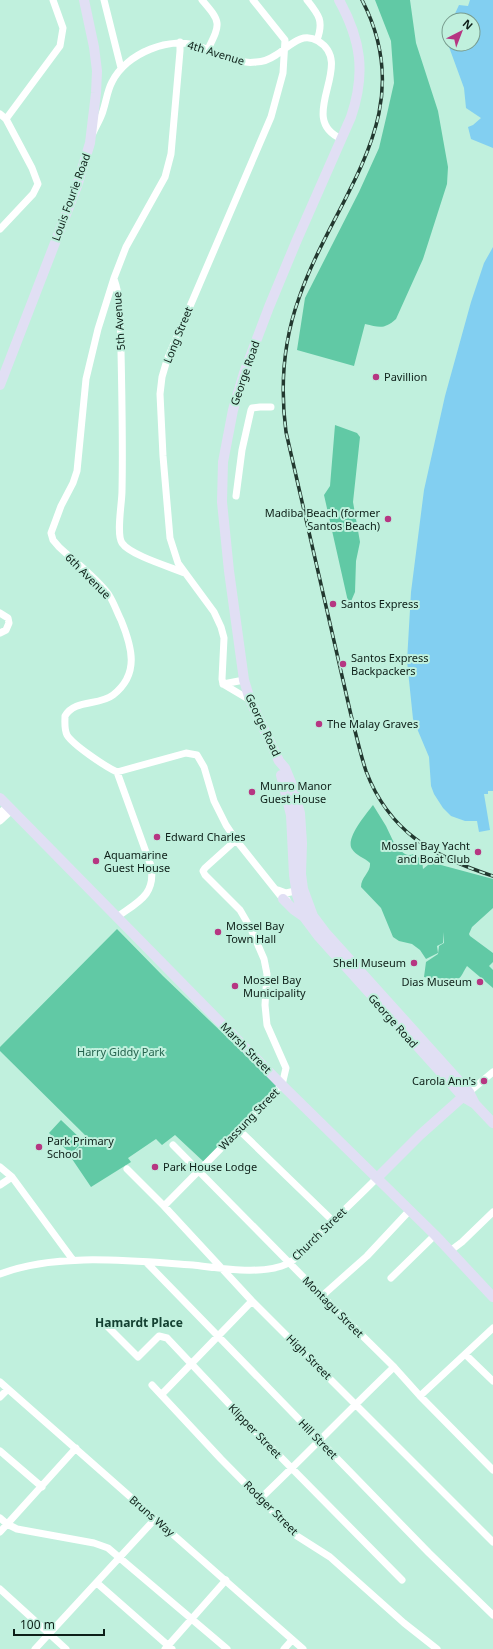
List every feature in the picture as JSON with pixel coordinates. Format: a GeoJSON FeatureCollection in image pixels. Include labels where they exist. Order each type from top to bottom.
{"type":"FeatureCollection","features":[{"type":"Feature","properties":{"kind":"street"},"geometry":{"type":"LineString","coordinates":[[0,229],[36,189],[38,184],[37,179],[3,116],[60,46],[63,28],[53,0]]}},
{"type":"Feature","properties":{"kind":"street","name":"Louis Fourie Road"},"geometry":{"type":"LineString","coordinates":[[0,385],[77,186],[92,135],[96,93],[96,71],[94,47],[84,0]]}},
{"type":"Feature","properties":{"kind":"street"},"geometry":{"type":"LineString","coordinates":[[104,0],[121,68]]}},
{"type":"Feature","properties":{"kind":"street"},"geometry":{"type":"LineString","coordinates":[[202,0],[214,14],[217,22],[217,28],[208,49]]}},
{"type":"Feature","properties":{"kind":"street","name":"Long Street"},"geometry":{"type":"LineString","coordinates":[[223,684],[224,638],[221,627],[214,612],[178,563],[170,538],[161,428],[160,394],[162,377],[190,307],[271,117],[283,73],[285,40],[253,0]]}},
{"type":"Feature","properties":{"kind":"street"},"geometry":{"type":"LineString","coordinates":[[307,0],[319,16],[321,23],[317,40],[327,48],[332,62],[331,77],[323,108],[324,121],[333,135],[342,139]]}},
{"type":"Feature","properties":{"kind":"street","name":"George Road"},"geometry":{"type":"LineString","coordinates":[[339,0],[352,27],[359,56],[359,87],[356,103],[342,139],[269,307],[244,373],[233,410],[225,454],[222,502],[229,570],[244,680],[250,700],[279,761],[288,776],[300,813],[301,874],[299,890],[303,902],[304,916],[318,937],[466,1095]]}},
{"type":"Feature","properties":{"kind":"street","name":"4th Avenue"},"geometry":{"type":"LineString","coordinates":[[92,135],[103,113],[111,83],[121,68],[152,49],[167,43],[192,43],[239,61],[250,63],[270,59],[302,38],[317,40]]}},
{"type":"Feature","properties":{"kind":"street","name":"5th Avenue"},"geometry":{"type":"LineString","coordinates":[[180,42],[170,154],[165,177],[126,247],[114,278],[119,302],[122,396],[121,540],[127,548],[139,555],[185,573]]}},
{"type":"Feature","properties":{"kind":"street"},"geometry":{"type":"LineString","coordinates":[[0,368],[77,186]]}},
{"type":"Feature","properties":{"kind":"street","name":"6th Avenue"},"geometry":{"type":"LineString","coordinates":[[114,278],[98,329],[86,379],[77,471],[73,483],[61,506],[52,533],[52,540],[110,596],[129,640],[131,668],[129,676],[118,690],[112,696],[105,699],[72,707],[64,716],[66,733],[69,738],[104,765],[117,772]]}},
{"type":"Feature","properties":{"kind":"street"},"geometry":{"type":"LineString","coordinates":[[236,496],[242,450],[251,410],[252,408],[257,407],[271,407]]}},
{"type":"Feature","properties":{"kind":"street"},"geometry":{"type":"LineString","coordinates":[[0,613],[4,614],[8,618],[9,623],[6,630],[0,633]]}},
{"type":"Feature","properties":{"kind":"street"},"geometry":{"type":"LineString","coordinates":[[223,684],[244,680]]}},
{"type":"Feature","properties":{"kind":"street"},"geometry":{"type":"LineString","coordinates":[[223,684],[250,700]]}},
{"type":"Feature","properties":{"kind":"street"},"geometry":{"type":"LineString","coordinates":[[117,917],[136,903],[148,891],[153,876],[151,866],[117,772],[186,753],[198,755],[204,767],[214,801],[226,826],[236,840],[283,899],[294,910],[304,916]]}},
{"type":"Feature","properties":{"kind":"street","name":"Marsh Street"},"geometry":{"type":"LineString","coordinates":[[0,798],[282,1085],[410,1210],[493,1297]]}},
{"type":"Feature","properties":{"kind":"street"},"geometry":{"type":"LineString","coordinates":[[0,813],[10,808]]}},
{"type":"Feature","properties":{"kind":"street"},"geometry":{"type":"LineString","coordinates":[[0,821],[10,808]]}},
{"type":"Feature","properties":{"kind":"street","name":"Wassung Street"},"geometry":{"type":"LineString","coordinates":[[164,1206],[282,1085],[286,1068],[270,1034],[265,1014],[267,974],[264,959],[243,914],[203,872],[205,868],[236,840]]}},
{"type":"Feature","properties":{"kind":"street"},"geometry":{"type":"LineString","coordinates":[[276,889],[286,893],[299,890]]}},
{"type":"Feature","properties":{"kind":"street"},"geometry":{"type":"LineString","coordinates":[[283,899],[293,903],[303,902]]}},
{"type":"Feature","properties":{"kind":"street","name":"George Road"},"geometry":{"type":"LineString","coordinates":[[303,902],[325,932],[466,1095]]}},
{"type":"Feature","properties":{"kind":"street","name":"Church Street"},"geometry":{"type":"LineString","coordinates":[[0,1274],[14,1268],[73,1260],[146,1262],[220,1268],[258,1269],[290,1262],[420,1135],[493,1072]]}},
{"type":"Feature","properties":{"kind":"street"},"geometry":{"type":"LineString","coordinates":[[466,1095],[493,1123]]}},
{"type":"Feature","properties":{"kind":"street"},"geometry":{"type":"LineString","coordinates":[[239,1130],[333,1221]]}},
{"type":"Feature","properties":{"kind":"street","name":"Montagu Street"},"geometry":{"type":"LineString","coordinates":[[173,1145],[394,1367],[420,1396],[493,1469]]}},
{"type":"Feature","properties":{"kind":"street"},"geometry":{"type":"LineString","coordinates":[[0,1167],[12,1177],[73,1260]]}},
{"type":"Feature","properties":{"kind":"street","name":"High Street"},"geometry":{"type":"LineString","coordinates":[[127,1169],[164,1206],[220,1268],[493,1542]]}},
{"type":"Feature","properties":{"kind":"street"},"geometry":{"type":"LineString","coordinates":[[0,1184],[12,1177]]}},
{"type":"Feature","properties":{"kind":"street"},"geometry":{"type":"LineString","coordinates":[[322,1296],[367,1256],[410,1210]]}},
{"type":"Feature","properties":{"kind":"street"},"geometry":{"type":"LineString","coordinates":[[450,1251],[462,1242],[493,1212]]}},
{"type":"Feature","properties":{"kind":"street"},"geometry":{"type":"LineString","coordinates":[[391,1278],[434,1235]]}},
{"type":"Feature","properties":{"kind":"street"},"geometry":{"type":"LineString","coordinates":[[198,1266],[203,1261],[206,1252]]}},
{"type":"Feature","properties":{"kind":"street","name":"Hill Street"},"geometry":{"type":"LineString","coordinates":[[146,1262],[429,1553],[493,1615]]}},
{"type":"Feature","properties":{"kind":"street"},"geometry":{"type":"LineString","coordinates":[[162,1394],[252,1300]]}},
{"type":"Feature","properties":{"kind":"street","name":"Klipper Street"},"geometry":{"type":"LineString","coordinates":[[108,1327],[138,1357],[159,1336],[167,1338],[248,1424],[402,1580]]}},
{"type":"Feature","properties":{"kind":"street"},"geometry":{"type":"LineString","coordinates":[[420,1396],[454,1364],[466,1355],[493,1328]]}},
{"type":"Feature","properties":{"kind":"street"},"geometry":{"type":"LineString","coordinates":[[466,1355],[493,1382]]}},
{"type":"Feature","properties":{"kind":"street"},"geometry":{"type":"LineString","coordinates":[[261,1498],[320,1442],[394,1367]]}},
{"type":"Feature","properties":{"kind":"street","name":"Bruns Way"},"geometry":{"type":"LineString","coordinates":[[0,1382],[303,1649]]}},
{"type":"Feature","properties":{"kind":"street","name":"Rodger Street"},"geometry":{"type":"LineString","coordinates":[[152,1386],[162,1394],[221,1459],[297,1536],[330,1557],[404,1623],[438,1649]]}},
{"type":"Feature","properties":{"kind":"street"},"geometry":{"type":"LineString","coordinates":[[0,1397],[8,1389]]}},
{"type":"Feature","properties":{"kind":"street"},"geometry":{"type":"LineString","coordinates":[[0,1532],[76,1448]]}},
{"type":"Feature","properties":{"kind":"street"},"geometry":{"type":"LineString","coordinates":[[0,1451],[42,1487]]}},
{"type":"Feature","properties":{"kind":"street"},"geometry":{"type":"LineString","coordinates":[[0,1518],[7,1524],[28,1532],[103,1545],[120,1557],[227,1649]]}},
{"type":"Feature","properties":{"kind":"street"},"geometry":{"type":"LineString","coordinates":[[35,1649],[154,1519]]}},
{"type":"Feature","properties":{"kind":"street"},"geometry":{"type":"LineString","coordinates":[[96,1582],[168,1648],[192,1618],[226,1580]]}},
{"type":"Feature","properties":{"kind":"street"},"geometry":{"type":"LineString","coordinates":[[0,1589],[66,1649]]}},
{"type":"Feature","properties":{"kind":"street"},"geometry":{"type":"LineString","coordinates":[[284,1649],[292,1640]]}},
{"type":"Feature","properties":{"kind":"green space"},"geometry":{"type":"Polygon","coordinates":[[[375,0],[410,0],[416,43],[438,111],[448,167],[447,184],[423,259],[396,319],[388,325],[381,327],[365,324],[354,366],[297,350],[305,298],[359,192],[379,148],[394,83],[391,41],[375,0]]]}},
{"type":"Feature","properties":{"kind":"green space"},"geometry":{"type":"Polygon","coordinates":[[[335,425],[357,433],[360,437],[353,502],[360,542],[356,561],[355,592],[349,606],[324,495],[330,486],[335,425]]]}},
{"type":"Feature","properties":{"kind":"green space"},"geometry":{"type":"Polygon","coordinates":[[[373,805],[386,826],[395,845],[396,844],[405,854],[414,854],[422,860],[423,869],[434,860],[441,865],[493,879],[493,908],[472,927],[469,934],[493,953],[493,962],[489,966],[493,970],[493,988],[467,966],[461,977],[454,981],[446,982],[424,977],[426,962],[438,954],[439,946],[444,943],[443,932],[443,943],[437,946],[438,953],[426,959],[420,950],[412,944],[399,941],[393,937],[381,908],[361,887],[361,883],[369,869],[370,863],[355,853],[351,845],[351,839],[357,827],[373,805]]]}},
{"type":"Feature","properties":{"kind":"green space","name":"Harry Giddy Park"},"geometry":{"type":"Polygon","coordinates":[[[117,929],[163,976],[278,1086],[205,1163],[175,1135],[162,1145],[156,1139],[128,1158],[131,1162],[91,1187],[70,1156],[88,1138],[0,1051],[0,1047],[117,929]]]}},
{"type":"Feature","properties":{"kind":"green space"},"geometry":{"type":"Polygon","coordinates":[[[61,1120],[83,1141],[71,1154],[49,1133],[61,1120]]]}},
{"type":"Feature","properties":{"kind":"water"},"geometry":{"type":"Polygon","coordinates":[[[470,0],[493,0],[493,148],[471,139],[468,127],[473,125],[481,118],[466,108],[464,88],[451,52],[481,52],[481,12],[456,12],[459,5],[468,6],[470,0]]]}},
{"type":"Feature","properties":{"kind":"water"},"geometry":{"type":"Polygon","coordinates":[[[493,247],[493,791],[488,791],[488,794],[484,794],[490,830],[479,832],[477,821],[465,821],[451,816],[443,808],[434,794],[431,786],[429,757],[413,719],[407,661],[411,592],[424,490],[445,396],[471,302],[484,263],[493,247]]]}},
{"type":"Feature","properties":{"kind":"railway"},"geometry":{"type":"LineString","coordinates":[[362,0],[378,42],[383,81],[378,118],[366,154],[351,189],[315,260],[299,298],[289,331],[283,381],[286,432],[351,715],[366,771],[387,810],[401,826],[416,839],[433,851],[472,869],[493,876]]}},
{"type":"Feature","properties":{"kind":"place","name":"Pavillion"},"geometry":{"type":"Point","coordinates":[376,377]}},
{"type":"Feature","properties":{"kind":"place","name":"Madiba Beach (former Santos Beach)"},"geometry":{"type":"Point","coordinates":[388,519]}},
{"type":"Feature","properties":{"kind":"place","name":"Santos Express"},"geometry":{"type":"Point","coordinates":[333,604]}},
{"type":"Feature","properties":{"kind":"place","name":"Santos Express Backpackers"},"geometry":{"type":"Point","coordinates":[343,664]}},
{"type":"Feature","properties":{"kind":"place","name":"The Malay Graves"},"geometry":{"type":"Point","coordinates":[319,724]}},
{"type":"Feature","properties":{"kind":"place","name":"Munro Manor Guest House"},"geometry":{"type":"Point","coordinates":[252,792]}},
{"type":"Feature","properties":{"kind":"place","name":"Edward Charles"},"geometry":{"type":"Point","coordinates":[157,837]}},
{"type":"Feature","properties":{"kind":"place","name":"Mossel Bay Yacht and Boat Club"},"geometry":{"type":"Point","coordinates":[478,852]}},
{"type":"Feature","properties":{"kind":"place","name":"Aquamarine Guest House"},"geometry":{"type":"Point","coordinates":[96,861]}},
{"type":"Feature","properties":{"kind":"place","name":"Mossel Bay Town Hall"},"geometry":{"type":"Point","coordinates":[218,932]}},
{"type":"Feature","properties":{"kind":"place","name":"Shell Museum"},"geometry":{"type":"Point","coordinates":[414,963]}},
{"type":"Feature","properties":{"kind":"place","name":"Dias Museum"},"geometry":{"type":"Point","coordinates":[480,982]}},
{"type":"Feature","properties":{"kind":"place","name":"Mossel Bay Municipality"},"geometry":{"type":"Point","coordinates":[235,986]}},
{"type":"Feature","properties":{"kind":"place","name":"Carola Ann's"},"geometry":{"type":"Point","coordinates":[484,1081]}},
{"type":"Feature","properties":{"kind":"place","name":"Park Primary School"},"geometry":{"type":"Point","coordinates":[39,1147]}},
{"type":"Feature","properties":{"kind":"place","name":"Park House Lodge"},"geometry":{"type":"Point","coordinates":[155,1167]}},
{"type":"Feature","properties":{"kind":"district","name":"Hamardt Place"},"geometry":{"type":"Point","coordinates":[139,1323]}}]}
